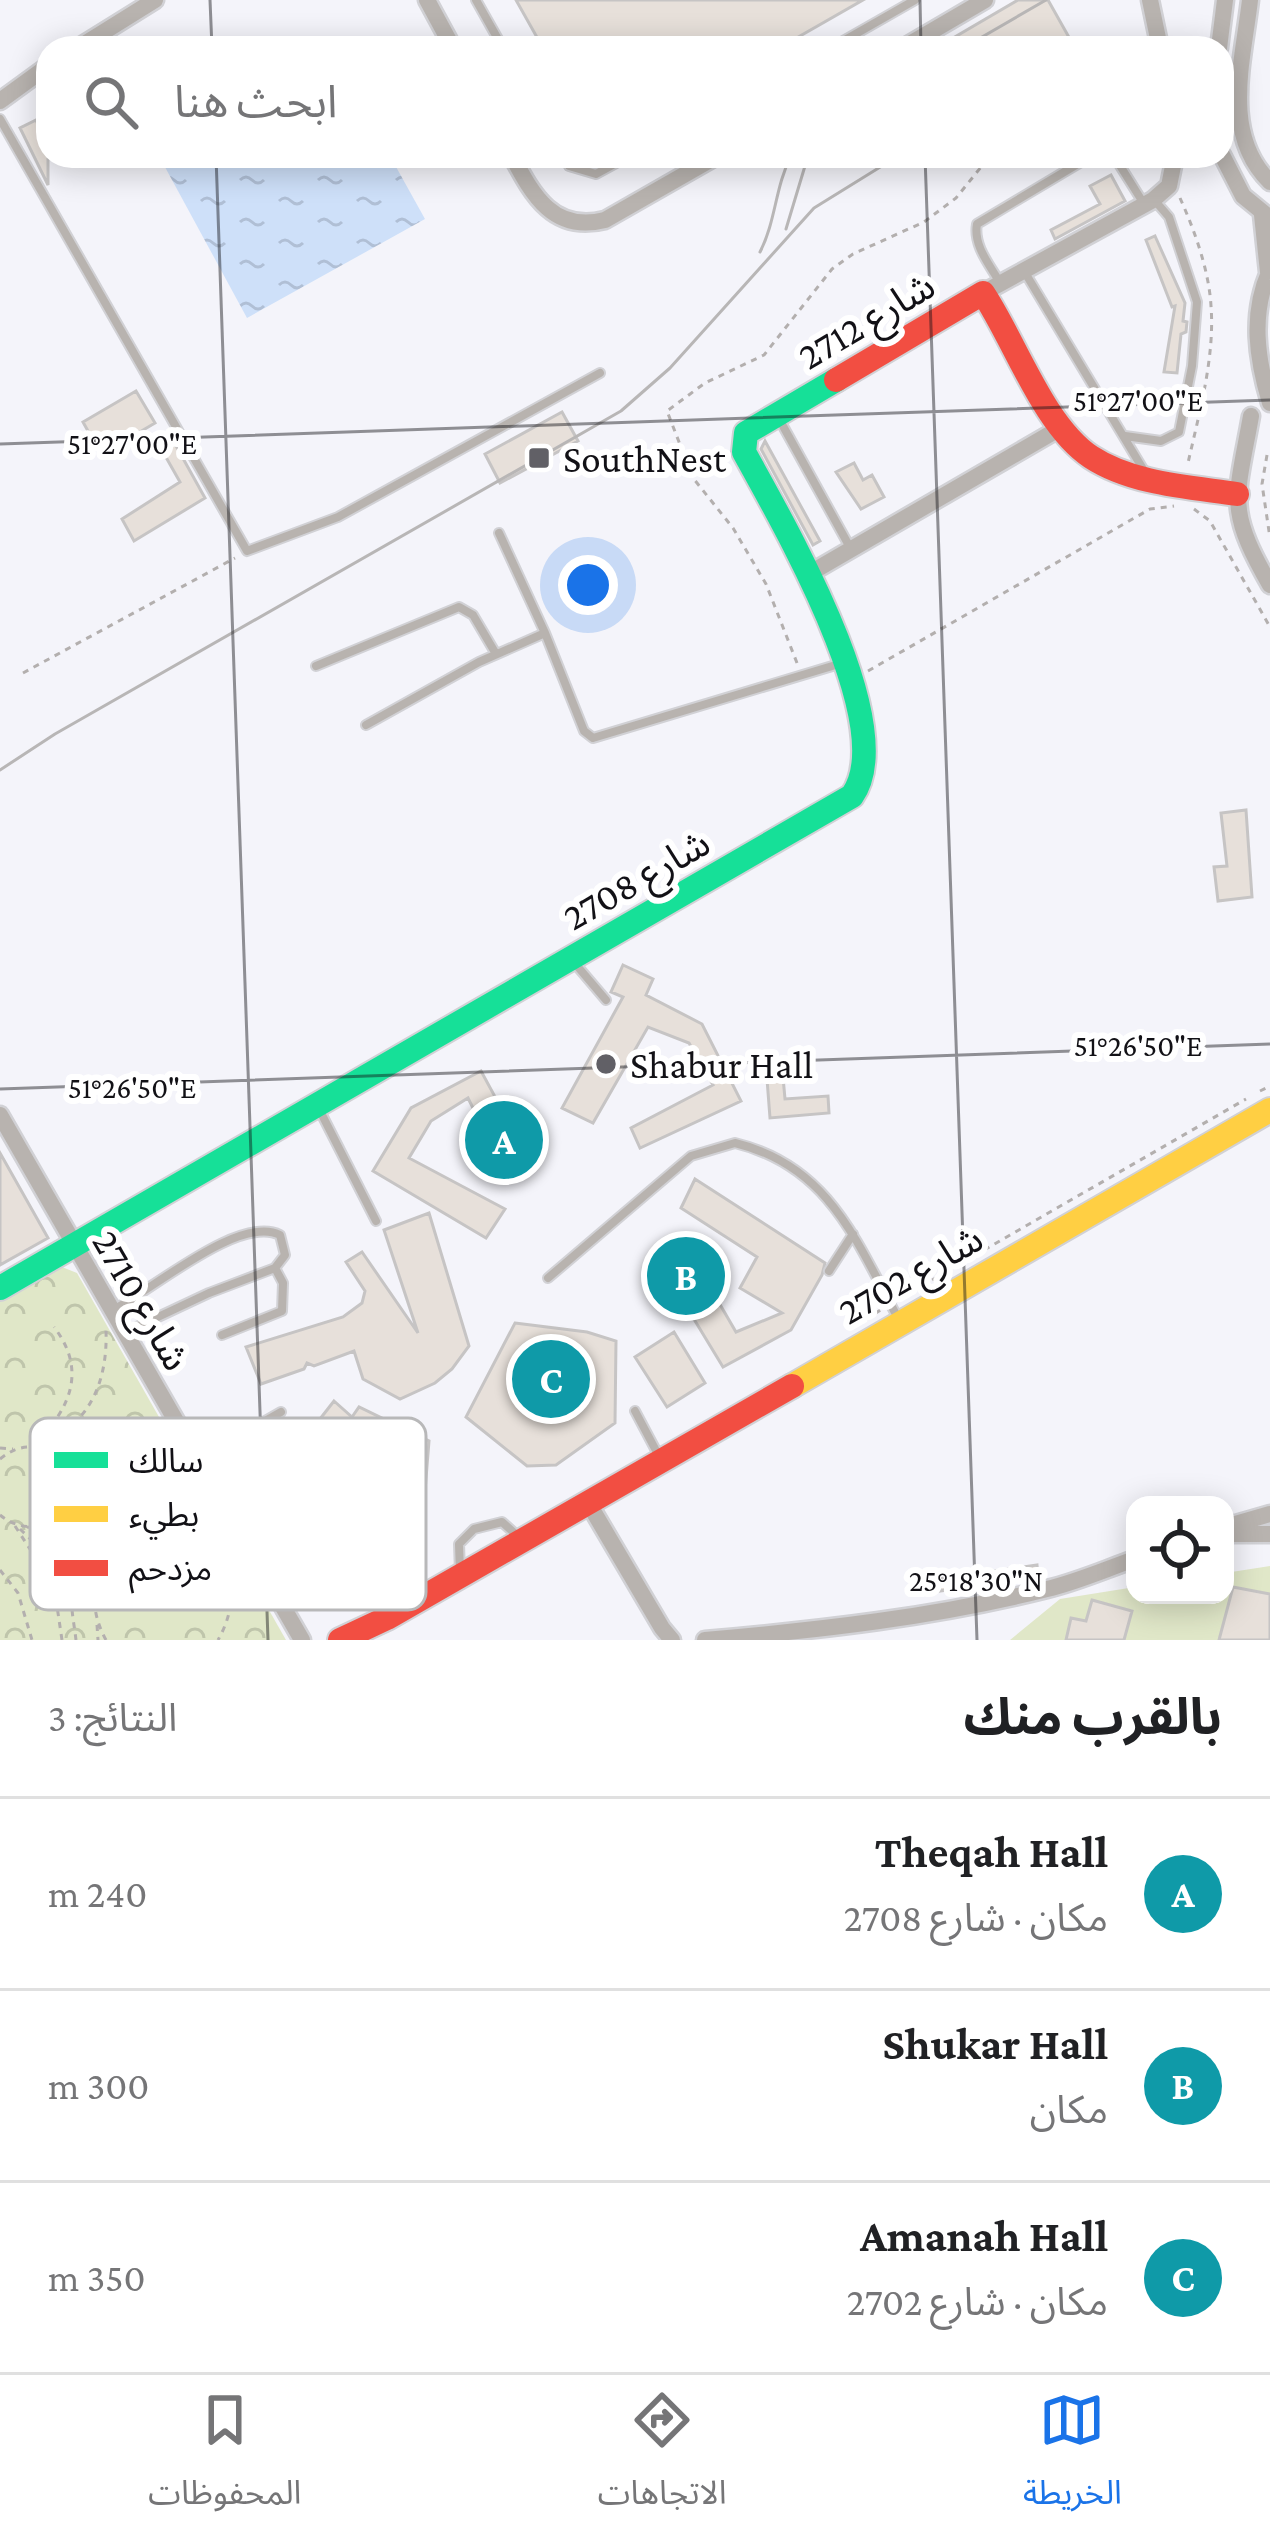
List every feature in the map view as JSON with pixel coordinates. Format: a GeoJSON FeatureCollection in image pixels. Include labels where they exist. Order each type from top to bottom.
{"type":"FeatureCollection","features":[{"type":"Feature","properties":{"kind":"street"},"geometry":{"type":"LineString","coordinates":[[96,36],[155,0]]}},
{"type":"Feature","properties":{"kind":"street"},"geometry":{"type":"LineString","coordinates":[[427,0],[446,36]]}},
{"type":"Feature","properties":{"kind":"street"},"geometry":{"type":"LineString","coordinates":[[924,36],[985,0]]}},
{"type":"Feature","properties":{"kind":"street"},"geometry":{"type":"LineString","coordinates":[[1220,36],[1225,0]]}},
{"type":"Feature","properties":{"kind":"street"},"geometry":{"type":"LineString","coordinates":[[1250,0],[1238,95],[1240,127],[1250,158],[1270,182]]}},
{"type":"Feature","properties":{"kind":"street"},"geometry":{"type":"LineString","coordinates":[[1152,3],[1158,36]]}},
{"type":"Feature","properties":{"kind":"street"},"geometry":{"type":"LineString","coordinates":[[0,101],[36,75]]}},
{"type":"Feature","properties":{"kind":"street"},"geometry":{"type":"LineString","coordinates":[[518,168],[530,191],[548,210],[572,223],[605,220],[696,168]]}},
{"type":"Feature","properties":{"kind":"street"},"geometry":{"type":"LineString","coordinates":[[991,288],[1149,203],[1169,185],[1173,168]]}},
{"type":"Feature","properties":{"kind":"street"},"geometry":{"type":"LineString","coordinates":[[1229,168],[1243,196],[1266,216],[1269,271],[1257,339],[1270,403]]}},
{"type":"Feature","properties":{"kind":"street","name":"شارع 2712"},"geometry":{"type":"LineString","coordinates":[[812,572],[742,447],[746,433],[991,288],[1002,318],[1062,427],[1090,457],[1147,476],[1237,494]]}},
{"type":"Feature","properties":{"kind":"street"},"geometry":{"type":"LineString","coordinates":[[1251,416],[1237,494],[1240,527],[1270,585]]}},
{"type":"Feature","properties":{"kind":"street"},"geometry":{"type":"LineString","coordinates":[[812,572],[1062,427]]}},
{"type":"Feature","properties":{"kind":"street","name":"شارع 2708"},"geometry":{"type":"LineString","coordinates":[[0,1288],[852,796],[864,783],[868,769],[846,662],[812,572]]}},
{"type":"Feature","properties":{"kind":"street","name":"شارع 2702"},"geometry":{"type":"LineString","coordinates":[[426,1596],[1270,1111]]}},
{"type":"Feature","properties":{"kind":"street","name":"شارع 2710"},"geometry":{"type":"LineString","coordinates":[[0,1115],[172,1418]]}},
{"type":"Feature","properties":{"kind":"street"},"geometry":{"type":"LineString","coordinates":[[589,1504],[672,1640]]}},
{"type":"Feature","properties":{"kind":"street"},"geometry":{"type":"LineString","coordinates":[[1234,1527],[1270,1514]]}},
{"type":"Feature","properties":{"kind":"street"},"geometry":{"type":"LineString","coordinates":[[1234,1531],[1270,1534]]}},
{"type":"Feature","properties":{"kind":"street"},"geometry":{"type":"LineString","coordinates":[[706,1640],[982,1602],[1049,1589],[1126,1562]]}},
{"type":"Feature","properties":{"kind":"street","name":"شارع 2710"},"geometry":{"type":"LineString","coordinates":[[284,1610],[302,1640]]}},
{"type":"Feature","properties":{"kind":"street","name":"شارع 2702"},"geometry":{"type":"LineString","coordinates":[[340,1640],[401,1610]]}},
{"type":"Feature","properties":{"kind":"lane"},"geometry":{"type":"LineString","coordinates":[[476,0],[496,36]]}},
{"type":"Feature","properties":{"kind":"lane"},"geometry":{"type":"LineString","coordinates":[[852,36],[915,0]]}},
{"type":"Feature","properties":{"kind":"lane"},"geometry":{"type":"LineString","coordinates":[[0,119],[247,551],[338,517],[600,373]]}},
{"type":"Feature","properties":{"kind":"lane"},"geometry":{"type":"LineString","coordinates":[[576,168],[596,174],[607,168]]}},
{"type":"Feature","properties":{"kind":"lane"},"geometry":{"type":"LineString","coordinates":[[991,288],[975,234],[977,224],[1071,168]]}},
{"type":"Feature","properties":{"kind":"lane"},"geometry":{"type":"LineString","coordinates":[[1123,168],[1149,203],[1169,217],[1195,289],[1198,316],[1179,432],[1161,441],[1125,436]]}},
{"type":"Feature","properties":{"kind":"lane"},"geometry":{"type":"LineString","coordinates":[[1023,270],[1147,476]]}},
{"type":"Feature","properties":{"kind":"lane"},"geometry":{"type":"LineString","coordinates":[[777,415],[853,552]]}},
{"type":"Feature","properties":{"kind":"lane"},"geometry":{"type":"LineString","coordinates":[[499,533],[584,731],[593,738],[846,662]]}},
{"type":"Feature","properties":{"kind":"lane"},"geometry":{"type":"LineString","coordinates":[[316,666],[459,607],[473,615],[496,654]]}},
{"type":"Feature","properties":{"kind":"lane"},"geometry":{"type":"LineString","coordinates":[[366,725],[496,654],[545,633]]}},
{"type":"Feature","properties":{"kind":"lane"},"geometry":{"type":"LineString","coordinates":[[571,958],[606,1000]]}},
{"type":"Feature","properties":{"kind":"lane"},"geometry":{"type":"LineString","coordinates":[[317,1106],[376,1220]]}},
{"type":"Feature","properties":{"kind":"lane"},"geometry":{"type":"LineString","coordinates":[[548,1278],[691,1156],[720,1144],[748,1146],[823,1189],[900,1322]]}},
{"type":"Feature","properties":{"kind":"lane"},"geometry":{"type":"LineString","coordinates":[[108,1308],[247,1233],[268,1229],[280,1235],[285,1255],[275,1268],[123,1334]]}},
{"type":"Feature","properties":{"kind":"lane"},"geometry":{"type":"LineString","coordinates":[[829,1270],[853,1234]]}},
{"type":"Feature","properties":{"kind":"lane"},"geometry":{"type":"LineString","coordinates":[[222,1335],[282,1311],[283,1283],[275,1268]]}},
{"type":"Feature","properties":{"kind":"lane"},"geometry":{"type":"LineString","coordinates":[[635,1411],[662,1461]]}},
{"type":"Feature","properties":{"kind":"lane"},"geometry":{"type":"LineString","coordinates":[[270,1418],[281,1412]]}},
{"type":"Feature","properties":{"kind":"lane"},"geometry":{"type":"LineString","coordinates":[[382,1610],[387,1618]]}},
{"type":"Feature","properties":{"kind":"path"},"geometry":{"type":"LineString","coordinates":[[1267,455],[1262,484],[1270,538]]}},
{"type":"Feature","properties":{"kind":"path"},"geometry":{"type":"LineString","coordinates":[[1179,501],[1210,521],[1270,627]]}},
{"type":"Feature","properties":{"kind":"path"},"geometry":{"type":"LineString","coordinates":[[23,673],[247,551]]}},
{"type":"Feature","properties":{"kind":"path"},"geometry":{"type":"LineString","coordinates":[[78,1418],[95,1397],[105,1367],[108,1308]]}},
{"type":"Feature","properties":{"kind":"path"},"geometry":{"type":"LineString","coordinates":[[54,1327],[68,1345],[72,1380],[58,1418]]}},
{"type":"Feature","properties":{"kind":"path"},"geometry":{"type":"LineString","coordinates":[[0,1448],[30,1446]]}},
{"type":"Feature","properties":{"kind":"path"},"geometry":{"type":"LineString","coordinates":[[0,1459],[15,1449]]}},
{"type":"Feature","properties":{"kind":"path"},"geometry":{"type":"LineString","coordinates":[[0,1515],[30,1540]]}},
{"type":"Feature","properties":{"kind":"path"},"geometry":{"type":"LineString","coordinates":[[14,1525],[30,1528]]}},
{"type":"Feature","properties":{"kind":"path"},"geometry":{"type":"LineString","coordinates":[[14,1525],[30,1549]]}},
{"type":"Feature","properties":{"kind":"path"},"geometry":{"type":"LineString","coordinates":[[26,1527],[30,1526]]}},
{"type":"Feature","properties":{"kind":"path"},"geometry":{"type":"LineString","coordinates":[[0,1570],[18,1593],[32,1640]]}},
{"type":"Feature","properties":{"kind":"path"},"geometry":{"type":"LineString","coordinates":[[58,1610],[62,1640]]}},
{"type":"Feature","properties":{"kind":"path"},"geometry":{"type":"LineString","coordinates":[[73,1610],[76,1640]]}},
{"type":"Feature","properties":{"kind":"path"},"geometry":{"type":"LineString","coordinates":[[94,1610],[98,1640]]}},
{"type":"Feature","properties":{"kind":"path"},"geometry":{"type":"LineString","coordinates":[[218,1640],[229,1621],[229,1610]]}},
{"type":"Feature","properties":{"kind":"path"},"geometry":{"type":"LineString","coordinates":[[97,1623],[106,1640]]}},
{"type":"Feature","properties":{"kind":"green space"},"geometry":{"type":"Polygon","coordinates":[[[57,1265],[77,1273],[160,1418],[30,1418],[30,1610],[269,1610],[286,1640],[0,1640],[0,1294],[57,1265]]]}},
{"type":"Feature","properties":{"kind":"green space"},"geometry":{"type":"Polygon","coordinates":[[[1270,1566],[1270,1640],[1010,1640],[1060,1599],[1126,1588],[1126,1604],[1234,1604],[1234,1572],[1270,1566]]]}},
{"type":"Feature","properties":{"kind":"water"},"geometry":{"type":"Polygon","coordinates":[[[166,168],[397,168],[425,219],[247,318],[166,168]]]}},
{"type":"Feature","properties":{"kind":"building"},"geometry":{"type":"Polygon","coordinates":[[[516,0],[863,0],[800,36],[536,36],[516,0]]]}},
{"type":"Feature","properties":{"kind":"building"},"geometry":{"type":"Polygon","coordinates":[[[1018,0],[1048,0],[1068,36],[956,36],[1018,0]]]}},
{"type":"Feature","properties":{"kind":"building"},"geometry":{"type":"Polygon","coordinates":[[[36,120],[36,161],[20,128],[36,120]]]}},
{"type":"Feature","properties":{"kind":"building"},"geometry":{"type":"Polygon","coordinates":[[[1111,175],[1125,201],[1055,239],[1051,230],[1100,204],[1090,186],[1111,175]]]}},
{"type":"Feature","properties":{"kind":"building"},"geometry":{"type":"Polygon","coordinates":[[[1155,236],[1185,303],[1186,332],[1181,334],[1177,373],[1164,372],[1175,306],[1146,240],[1155,236]]]}},
{"type":"Feature","properties":{"kind":"building"},"geometry":{"type":"Polygon","coordinates":[[[136,391],[155,423],[116,446],[109,434],[94,442],[83,422],[136,391]]]}},
{"type":"Feature","properties":{"kind":"building"},"geometry":{"type":"Polygon","coordinates":[[[562,412],[578,441],[500,483],[485,454],[562,412]]]}},
{"type":"Feature","properties":{"kind":"building"},"geometry":{"type":"Polygon","coordinates":[[[765,441],[820,541],[813,545],[761,449],[765,441]]]}},
{"type":"Feature","properties":{"kind":"building"},"geometry":{"type":"Polygon","coordinates":[[[175,444],[205,498],[134,541],[122,519],[180,482],[163,452],[175,444]]]}},
{"type":"Feature","properties":{"kind":"building"},"geometry":{"type":"Polygon","coordinates":[[[854,463],[863,480],[872,475],[884,497],[861,509],[836,472],[854,463]]]}},
{"type":"Feature","properties":{"kind":"building"},"geometry":{"type":"Polygon","coordinates":[[[1246,810],[1252,897],[1218,901],[1214,867],[1227,866],[1221,813],[1246,810]]]}},
{"type":"Feature","properties":{"kind":"building","name":"Shabur Hall"},"geometry":{"type":"Polygon","coordinates":[[[623,965],[653,979],[646,995],[702,1024],[741,1101],[640,1148],[631,1128],[713,1085],[689,1043],[648,1027],[593,1123],[562,1108],[623,997],[611,992],[623,965]]]}},
{"type":"Feature","properties":{"kind":"building"},"geometry":{"type":"Polygon","coordinates":[[[481,1071],[530,1161],[507,1177],[468,1098],[431,1121],[409,1158],[505,1209],[486,1238],[373,1171],[411,1108],[481,1071]]]}},
{"type":"Feature","properties":{"kind":"building"},"geometry":{"type":"Polygon","coordinates":[[[783,1077],[785,1099],[828,1096],[829,1113],[770,1118],[767,1079],[783,1077]]]}},
{"type":"Feature","properties":{"kind":"building"},"geometry":{"type":"Polygon","coordinates":[[[0,1153],[48,1238],[0,1265],[0,1153]]]}},
{"type":"Feature","properties":{"kind":"building"},"geometry":{"type":"Polygon","coordinates":[[[695,1179],[825,1263],[791,1330],[723,1367],[666,1273],[675,1268],[661,1246],[679,1234],[736,1332],[782,1313],[740,1288],[757,1257],[681,1208],[695,1179]]]}},
{"type":"Feature","properties":{"kind":"building"},"geometry":{"type":"Polygon","coordinates":[[[429,1213],[469,1346],[452,1369],[435,1383],[400,1399],[363,1379],[354,1351],[314,1366],[307,1363],[304,1369],[261,1384],[246,1347],[343,1317],[362,1303],[365,1291],[346,1262],[362,1252],[418,1333],[384,1230],[429,1213]]]}},
{"type":"Feature","properties":{"kind":"building"},"geometry":{"type":"Polygon","coordinates":[[[515,1323],[587,1332],[616,1341],[615,1423],[556,1465],[527,1466],[466,1417],[515,1323]]]}},
{"type":"Feature","properties":{"kind":"building"},"geometry":{"type":"Polygon","coordinates":[[[674,1332],[705,1383],[667,1407],[635,1357],[674,1332]]]}},
{"type":"Feature","properties":{"kind":"building"},"geometry":{"type":"Polygon","coordinates":[[[334,1401],[352,1417],[359,1407],[382,1418],[321,1418],[334,1401]]]}},
{"type":"Feature","properties":{"kind":"building"},"geometry":{"type":"Polygon","coordinates":[[[1037,1565],[1038,1577],[940,1591],[938,1579],[1037,1565]]]}},
{"type":"Feature","properties":{"kind":"building"},"geometry":{"type":"Polygon","coordinates":[[[1234,1587],[1270,1594],[1270,1640],[1219,1640],[1229,1604],[1234,1604],[1234,1587]]]}},
{"type":"Feature","properties":{"kind":"building"},"geometry":{"type":"Polygon","coordinates":[[[1092,1600],[1132,1611],[1124,1640],[1066,1640],[1071,1618],[1086,1621],[1092,1600]]]}},
{"type":"Feature","properties":{"kind":"tram line"},"geometry":{"type":"LineString","coordinates":[[984,36],[1046,0]]}},
{"type":"Feature","properties":{"kind":"tram line"},"geometry":{"type":"LineString","coordinates":[[760,252],[786,168]]}},
{"type":"Feature","properties":{"kind":"tram line"},"geometry":{"type":"LineString","coordinates":[[786,229],[804,168]]}},
{"type":"Feature","properties":{"kind":"tram line"},"geometry":{"type":"LineString","coordinates":[[0,770],[55,734],[621,411],[670,368],[814,208],[879,168]]}},
{"type":"Feature","properties":{"kind":"traffic: fast"},"geometry":{"type":"LineString","coordinates":[[0,1288],[852,796],[863,764],[861,722],[850,674],[808,572],[744,452],[746,433],[836,380]]}},
{"type":"Feature","properties":{"kind":"traffic: slow"},"geometry":{"type":"LineString","coordinates":[[792,1386],[1270,1110]]}},
{"type":"Feature","properties":{"kind":"traffic: jam"},"geometry":{"type":"LineString","coordinates":[[836,380],[983,293],[1044,404],[1091,457],[1143,479],[1237,494]]}},
{"type":"Feature","properties":{"kind":"traffic: jam"},"geometry":{"type":"LineString","coordinates":[[426,1596],[792,1386]]}},
{"type":"Feature","properties":{"kind":"traffic: jam"},"geometry":{"type":"LineString","coordinates":[[340,1640],[401,1610]]}},
{"type":"Feature","properties":{"kind":"place","name":"SouthNest"},"geometry":{"type":"Point","coordinates":[539,458]}},
{"type":"Feature","properties":{"kind":"place","name":"Shabur Hall"},"geometry":{"type":"Point","coordinates":[606,1064]}},
{"type":"Feature","properties":{"kind":"place","name":"Theqah Hall"},"geometry":{"type":"Point","coordinates":[504,1140]}},
{"type":"Feature","properties":{"kind":"place","name":"Shukar Hall"},"geometry":{"type":"Point","coordinates":[686,1276]}},
{"type":"Feature","properties":{"kind":"place","name":"Amanah Hall"},"geometry":{"type":"Point","coordinates":[551,1379]}}]}
